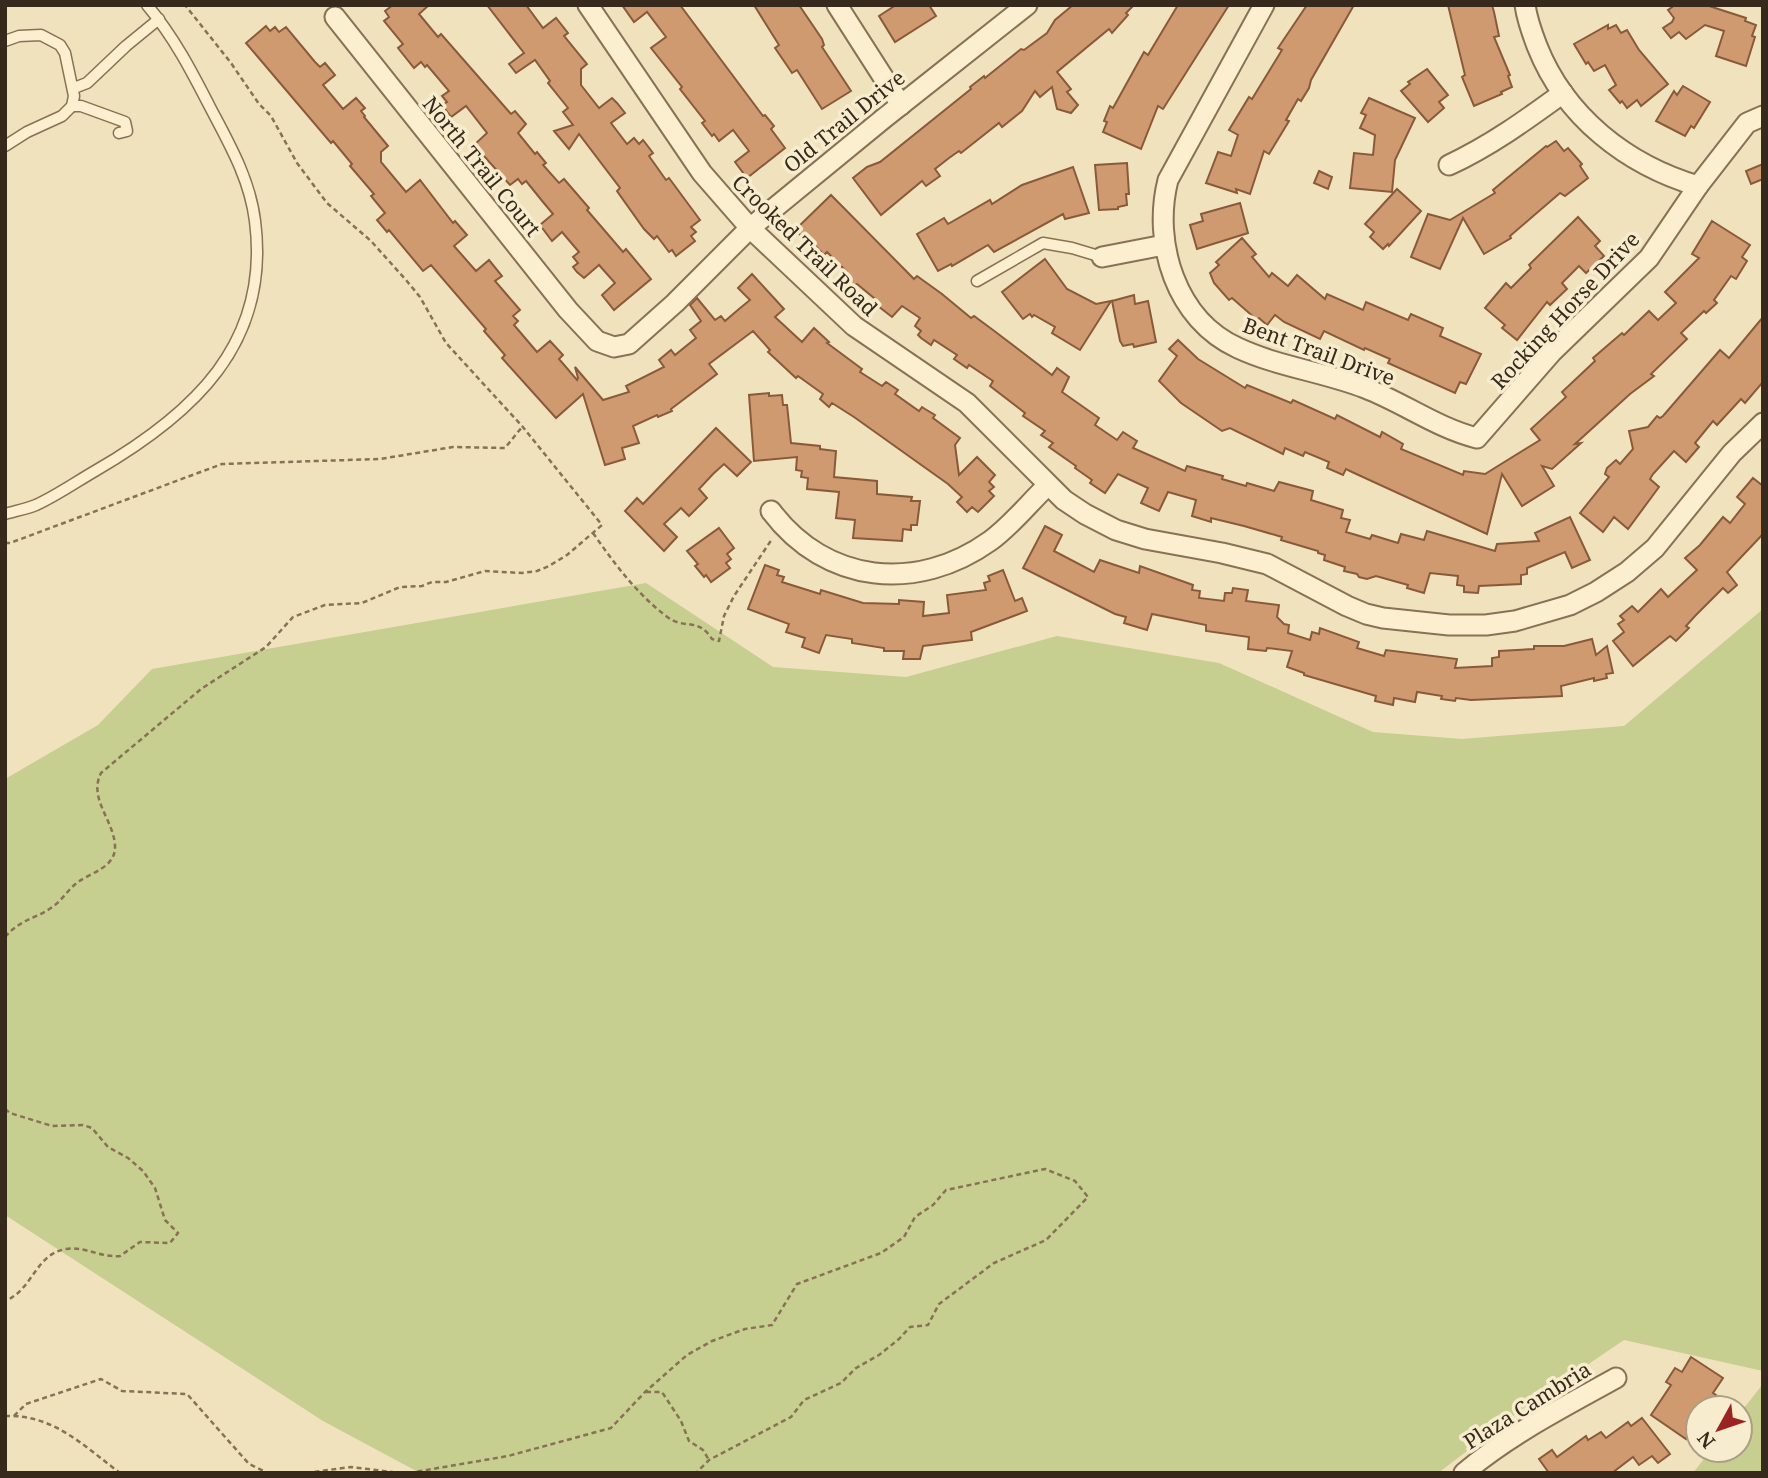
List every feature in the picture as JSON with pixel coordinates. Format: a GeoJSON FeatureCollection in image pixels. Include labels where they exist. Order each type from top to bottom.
{"type":"FeatureCollection","features":[{"type":"Feature","properties":{"kind":"street","name":"Crooked Trail Road"},"geometry":{"type":"LineString","coordinates":[[588,5],[702,173],[750,228],[853,326],[967,403],[1048,485],[1085,514],[1116,530],[1144,539],[1222,553],[1266,565],[1366,614],[1397,621],[1486,625],[1515,621],[1551,612],[1620,577],[1656,548],[1732,453],[1763,423]]}},
{"type":"Feature","properties":{"kind":"street"},"geometry":{"type":"LineString","coordinates":[[837,5],[901,105]]}},
{"type":"Feature","properties":{"kind":"street","name":"Old Trail Drive"},"geometry":{"type":"LineString","coordinates":[[597,341],[614,347],[629,344],[676,303],[750,228],[1027,5]]}},
{"type":"Feature","properties":{"kind":"street","name":"Bent Trail Drive"},"geometry":{"type":"LineString","coordinates":[[1264,5],[1168,180],[1162,212],[1164,245],[1179,288],[1203,323],[1224,341],[1249,353],[1365,388],[1456,432],[1477,438]]}},
{"type":"Feature","properties":{"kind":"street"},"geometry":{"type":"LineString","coordinates":[[1525,5],[1532,34],[1541,55],[1563,93],[1594,129],[1612,145],[1653,170],[1698,186]]}},
{"type":"Feature","properties":{"kind":"street","name":"North Trail Court"},"geometry":{"type":"LineString","coordinates":[[335,17],[568,310],[597,341]]}},
{"type":"Feature","properties":{"kind":"street"},"geometry":{"type":"LineString","coordinates":[[1448,165],[1476,153],[1563,93]]}},
{"type":"Feature","properties":{"kind":"street","name":"Rocking Horse Drive"},"geometry":{"type":"LineString","coordinates":[[1477,438],[1552,352],[1649,258],[1698,186],[1747,123],[1763,116]]}},
{"type":"Feature","properties":{"kind":"street"},"geometry":{"type":"LineString","coordinates":[[1102,257],[1164,245]]}},
{"type":"Feature","properties":{"kind":"street"},"geometry":{"type":"LineString","coordinates":[[777,519],[809,550],[842,566],[878,574],[912,572],[945,564],[978,549],[993,539],[1048,485]]}},
{"type":"Feature","properties":{"kind":"street","name":"Plaza Cambria"},"geometry":{"type":"LineString","coordinates":[[1464,1473],[1484,1456],[1526,1429],[1616,1378]]}},
{"type":"Feature","properties":{"kind":"lane"},"geometry":{"type":"LineString","coordinates":[[5,514],[36,505],[129,451],[179,413],[195,399],[222,366],[249,308],[257,254],[251,198],[235,155],[182,53],[148,5]]}},
{"type":"Feature","properties":{"kind":"lane"},"geometry":{"type":"LineString","coordinates":[[74,88],[87,83],[159,19]]}},
{"type":"Feature","properties":{"kind":"lane"},"geometry":{"type":"LineString","coordinates":[[5,41],[19,36],[40,35],[60,45],[65,53],[74,88],[72,106],[62,116],[27,132],[5,146]]}},
{"type":"Feature","properties":{"kind":"lane"},"geometry":{"type":"LineString","coordinates":[[72,106],[81,106],[125,122],[127,131],[119,133]]}},
{"type":"Feature","properties":{"kind":"lane"},"geometry":{"type":"LineString","coordinates":[[977,281],[1044,243],[1102,257]]}},
{"type":"Feature","properties":{"kind":"path"},"geometry":{"type":"LineString","coordinates":[[5,937],[23,920],[51,908],[79,881],[96,873],[110,861],[115,845],[97,793],[97,781],[101,773],[201,689],[265,647],[293,617],[325,605],[362,603],[400,587],[446,582],[485,571],[522,573],[537,570],[567,555],[603,525],[522,426],[446,343],[420,297],[406,280],[372,241],[327,203],[296,163],[271,116],[259,104],[186,5]]}},
{"type":"Feature","properties":{"kind":"path"},"geometry":{"type":"LineString","coordinates":[[5,543],[222,464],[380,459],[453,447],[505,448],[522,426]]}},
{"type":"Feature","properties":{"kind":"path"},"geometry":{"type":"LineString","coordinates":[[593,533],[613,562],[668,618],[680,624],[698,624],[712,639],[719,641],[724,616],[777,519]]}},
{"type":"Feature","properties":{"kind":"path"},"geometry":{"type":"LineString","coordinates":[[5,1109],[52,1126],[83,1125],[92,1128],[108,1147],[128,1158],[143,1171],[155,1188],[165,1220],[178,1233],[170,1243],[144,1240],[136,1243],[121,1256],[107,1257],[75,1249],[62,1250],[38,1266],[19,1295],[5,1301]]}},
{"type":"Feature","properties":{"kind":"path"},"geometry":{"type":"LineString","coordinates":[[409,1473],[508,1456],[611,1428],[645,1392],[687,1355],[712,1341],[745,1329],[772,1325],[797,1284],[881,1254],[904,1237],[915,1217],[933,1206],[946,1190],[1045,1169],[1075,1181],[1088,1197],[1046,1240],[994,1263],[939,1304],[928,1325],[910,1327],[900,1339],[879,1355],[856,1367],[841,1383],[804,1400],[791,1417],[709,1460],[696,1473]]}},
{"type":"Feature","properties":{"kind":"path"},"geometry":{"type":"LineString","coordinates":[[14,1416],[26,1404],[101,1379],[122,1391],[187,1394],[249,1464],[268,1473]]}},
{"type":"Feature","properties":{"kind":"path"},"geometry":{"type":"LineString","coordinates":[[645,1392],[662,1392],[681,1421],[689,1441],[703,1450],[709,1460]]}},
{"type":"Feature","properties":{"kind":"path"},"geometry":{"type":"LineString","coordinates":[[5,1416],[36,1418],[60,1428],[120,1473]]}},
{"type":"Feature","properties":{"kind":"path"},"geometry":{"type":"LineString","coordinates":[[306,1473],[351,1467],[400,1473]]}},
{"type":"Feature","properties":{"kind":"green space"},"geometry":{"type":"Polygon","coordinates":[[[646,583],[773,667],[906,677],[1057,636],[1219,663],[1373,732],[1462,739],[1624,726],[1763,609],[1763,1371],[1624,1340],[1525,1407],[1438,1473],[420,1473],[323,1421],[5,1215],[5,779],[98,725],[152,669],[646,583]]]}},
{"type":"Feature","properties":{"kind":"green space"},"geometry":{"type":"Polygon","coordinates":[[[1763,1384],[1763,1473],[1693,1473],[1700,1464],[1754,1464],[1754,1395],[1763,1384]]]}},
{"type":"Feature","properties":{"kind":"building"},"geometry":{"type":"Polygon","coordinates":[[[393,5],[429,5],[419,14],[438,37],[441,34],[511,114],[515,111],[526,124],[518,133],[546,163],[543,165],[559,183],[564,179],[623,252],[626,249],[651,279],[614,310],[602,295],[615,283],[599,265],[584,278],[577,272],[573,267],[578,263],[573,257],[579,252],[562,232],[552,241],[540,225],[553,214],[526,181],[522,184],[518,179],[510,185],[474,145],[487,133],[466,106],[451,117],[442,105],[447,102],[442,96],[449,91],[427,65],[425,67],[421,62],[414,68],[398,48],[403,44],[384,21],[389,17],[385,11],[393,5]]]}},
{"type":"Feature","properties":{"kind":"building"},"geometry":{"type":"Polygon","coordinates":[[[487,5],[526,5],[543,28],[556,18],[568,33],[564,36],[587,64],[581,69],[581,85],[599,108],[612,98],[617,103],[625,113],[611,123],[627,144],[634,138],[639,144],[643,140],[653,153],[649,156],[666,180],[669,178],[700,220],[691,227],[696,232],[691,236],[695,241],[676,256],[672,250],[669,252],[657,236],[654,239],[644,229],[617,191],[620,188],[579,134],[569,149],[554,131],[573,125],[563,112],[568,108],[548,83],[550,81],[535,60],[516,73],[509,64],[524,53],[487,5]]]}},
{"type":"Feature","properties":{"kind":"building"},"geometry":{"type":"Polygon","coordinates":[[[622,5],[680,5],[763,116],[774,126],[771,129],[785,148],[747,178],[735,162],[749,151],[733,130],[719,141],[714,134],[712,136],[702,123],[705,121],[680,89],[682,87],[651,48],[666,37],[647,12],[634,22],[622,5]]]}},
{"type":"Feature","properties":{"kind":"building"},"geometry":{"type":"Polygon","coordinates":[[[754,5],[799,5],[851,91],[822,109],[797,70],[792,73],[775,48],[779,45],[754,5]]]}},
{"type":"Feature","properties":{"kind":"building"},"geometry":{"type":"Polygon","coordinates":[[[896,5],[929,5],[936,16],[895,42],[879,16],[896,5]]]}},
{"type":"Feature","properties":{"kind":"building"},"geometry":{"type":"Polygon","coordinates":[[[1073,5],[1134,5],[1112,33],[1109,29],[1057,72],[1071,89],[1067,92],[1078,105],[1071,113],[1057,109],[1052,87],[1040,97],[1035,91],[1022,111],[1002,127],[999,123],[961,153],[959,151],[949,158],[935,169],[940,176],[926,186],[922,181],[881,215],[853,178],[867,167],[880,162],[984,76],[985,78],[1021,49],[1024,50],[1047,33],[1055,20],[1073,5]]]}},
{"type":"Feature","properties":{"kind":"building"},"geometry":{"type":"Polygon","coordinates":[[[1178,5],[1229,5],[1163,109],[1158,106],[1141,149],[1103,132],[1107,122],[1104,121],[1110,106],[1113,108],[1144,52],[1148,55],[1178,5]]]}},
{"type":"Feature","properties":{"kind":"building"},"geometry":{"type":"Polygon","coordinates":[[[1307,5],[1354,5],[1269,154],[1264,151],[1250,194],[1236,189],[1237,193],[1206,183],[1218,152],[1231,156],[1238,135],[1229,130],[1249,97],[1252,99],[1282,50],[1278,48],[1307,5]]]}},
{"type":"Feature","properties":{"kind":"building"},"geometry":{"type":"Polygon","coordinates":[[[1448,5],[1492,5],[1494,12],[1499,36],[1494,37],[1510,75],[1508,76],[1512,87],[1474,106],[1462,77],[1465,75],[1448,5]]]}},
{"type":"Feature","properties":{"kind":"building"},"geometry":{"type":"Polygon","coordinates":[[[1675,5],[1706,5],[1746,18],[1745,21],[1756,25],[1746,66],[1716,56],[1724,31],[1705,25],[1686,39],[1679,32],[1671,38],[1663,28],[1672,22],[1674,18],[1668,10],[1675,5]]]}},
{"type":"Feature","properties":{"kind":"building"},"geometry":{"type":"Polygon","coordinates":[[[1608,25],[1608,29],[1616,25],[1621,33],[1627,30],[1639,50],[1668,84],[1641,106],[1637,100],[1627,108],[1622,101],[1620,103],[1609,90],[1616,85],[1605,65],[1594,71],[1588,62],[1586,64],[1574,44],[1608,25]]]}},
{"type":"Feature","properties":{"kind":"building"},"geometry":{"type":"Polygon","coordinates":[[[266,26],[270,31],[275,27],[279,32],[286,27],[320,67],[325,63],[335,75],[323,85],[343,109],[356,98],[365,108],[361,111],[364,117],[388,146],[381,152],[381,162],[406,192],[420,180],[453,223],[455,221],[467,235],[454,246],[476,271],[489,260],[502,276],[495,281],[520,310],[513,316],[518,321],[514,325],[537,352],[550,341],[563,355],[559,359],[577,380],[575,367],[603,400],[629,392],[626,386],[664,367],[659,360],[671,350],[675,355],[696,338],[690,330],[701,321],[690,305],[697,298],[715,320],[721,316],[725,321],[750,300],[738,288],[752,274],[784,309],[775,317],[802,342],[814,328],[829,342],[827,343],[862,369],[860,372],[882,386],[886,382],[898,390],[895,394],[919,411],[922,407],[935,415],[933,418],[960,438],[955,445],[959,475],[977,457],[995,475],[989,482],[994,487],[989,491],[994,496],[978,512],[972,507],[967,512],[957,502],[962,497],[948,484],[854,417],[832,403],[829,407],[820,399],[823,394],[798,376],[796,378],[768,352],[770,350],[753,331],[709,364],[717,374],[671,409],[672,411],[633,426],[639,443],[622,448],[625,459],[605,465],[583,394],[556,418],[502,358],[505,355],[484,331],[486,329],[431,265],[423,271],[389,230],[387,232],[377,220],[385,213],[371,196],[374,194],[350,166],[352,164],[246,43],[266,26]]]}},
{"type":"Feature","properties":{"kind":"building"},"geometry":{"type":"Polygon","coordinates":[[[1427,69],[1448,95],[1439,102],[1444,108],[1428,122],[1401,91],[1410,84],[1408,82],[1427,69]]]}},
{"type":"Feature","properties":{"kind":"building"},"geometry":{"type":"Polygon","coordinates":[[[1683,86],[1710,102],[1694,128],[1691,126],[1685,136],[1656,121],[1674,91],[1677,95],[1683,86]]]}},
{"type":"Feature","properties":{"kind":"building"},"geometry":{"type":"Polygon","coordinates":[[[1369,98],[1415,118],[1395,160],[1392,192],[1350,188],[1354,153],[1373,155],[1375,135],[1360,128],[1366,115],[1361,113],[1369,98]]]}},
{"type":"Feature","properties":{"kind":"building"},"geometry":{"type":"Polygon","coordinates":[[[1556,141],[1564,151],[1568,148],[1582,164],[1580,166],[1588,178],[1565,196],[1560,193],[1510,236],[1511,238],[1484,254],[1463,218],[1440,269],[1411,257],[1428,214],[1450,220],[1495,193],[1493,190],[1546,146],[1556,141]]]}},
{"type":"Feature","properties":{"kind":"building"},"geometry":{"type":"Polygon","coordinates":[[[1127,163],[1127,205],[1118,209],[1099,210],[1095,165],[1127,163]]]}},
{"type":"Feature","properties":{"kind":"building"},"geometry":{"type":"Polygon","coordinates":[[[1763,164],[1763,179],[1751,184],[1746,171],[1763,164]]]}},
{"type":"Feature","properties":{"kind":"building"},"geometry":{"type":"Polygon","coordinates":[[[1073,167],[1089,213],[1065,219],[1063,214],[994,252],[988,245],[938,271],[917,234],[944,218],[948,224],[990,200],[992,204],[1022,185],[1073,167]]]}},
{"type":"Feature","properties":{"kind":"building"},"geometry":{"type":"Polygon","coordinates":[[[1319,171],[1332,177],[1328,189],[1314,183],[1319,171]]]}},
{"type":"Feature","properties":{"kind":"building"},"geometry":{"type":"Polygon","coordinates":[[[1397,189],[1421,211],[1389,246],[1388,244],[1383,249],[1370,237],[1374,232],[1365,224],[1397,189]]]}},
{"type":"Feature","properties":{"kind":"building"},"geometry":{"type":"Polygon","coordinates":[[[831,195],[914,279],[917,276],[1052,375],[1057,368],[1069,377],[1062,392],[1099,418],[1095,425],[1117,440],[1123,432],[1137,441],[1133,448],[1185,471],[1187,466],[1246,486],[1247,483],[1274,491],[1279,482],[1313,491],[1311,500],[1343,510],[1341,518],[1350,520],[1346,532],[1370,539],[1372,535],[1398,543],[1401,534],[1424,540],[1427,531],[1495,551],[1497,544],[1539,541],[1535,533],[1570,517],[1590,560],[1572,568],[1565,552],[1527,568],[1527,574],[1521,575],[1521,584],[1479,586],[1478,593],[1464,592],[1464,586],[1457,585],[1458,576],[1430,573],[1424,593],[1407,588],[1408,585],[1376,576],[1367,579],[1359,577],[1344,571],[1345,567],[1324,560],[1325,555],[1318,551],[1281,540],[1282,537],[1211,518],[1211,522],[1192,516],[1196,500],[1168,492],[1159,511],[1141,503],[1148,488],[1118,474],[1105,493],[1090,483],[1092,480],[1075,468],[1076,466],[1049,447],[1053,443],[1041,435],[1045,431],[1023,416],[1025,413],[990,386],[993,381],[969,365],[967,368],[954,359],[957,355],[934,340],[931,345],[921,338],[918,335],[921,331],[915,326],[920,318],[902,306],[892,317],[857,284],[853,287],[843,275],[847,272],[827,252],[824,255],[810,240],[808,243],[795,230],[831,195]]]}},
{"type":"Feature","properties":{"kind":"building"},"geometry":{"type":"Polygon","coordinates":[[[1240,203],[1248,233],[1197,249],[1190,225],[1203,221],[1201,214],[1240,203]]]}},
{"type":"Feature","properties":{"kind":"building"},"geometry":{"type":"Polygon","coordinates":[[[1578,217],[1600,241],[1595,246],[1604,256],[1586,273],[1579,266],[1562,283],[1567,289],[1550,305],[1547,302],[1517,340],[1502,328],[1505,325],[1485,308],[1506,283],[1511,288],[1531,268],[1529,265],[1578,217]]]}},
{"type":"Feature","properties":{"kind":"building"},"geometry":{"type":"Polygon","coordinates":[[[1712,221],[1750,245],[1742,257],[1747,261],[1736,279],[1731,276],[1714,300],[1717,303],[1706,313],[1704,311],[1681,333],[1687,339],[1651,374],[1654,376],[1575,444],[1581,443],[1552,469],[1542,466],[1554,486],[1522,506],[1502,474],[1487,534],[1346,469],[1343,475],[1327,468],[1329,462],[1305,452],[1303,456],[1285,448],[1283,454],[1230,428],[1222,431],[1181,403],[1159,381],[1177,356],[1169,349],[1178,340],[1198,359],[1245,388],[1247,385],[1291,403],[1293,400],[1335,419],[1337,415],[1380,437],[1382,432],[1403,444],[1401,449],[1463,475],[1464,471],[1485,474],[1540,440],[1531,429],[1566,397],[1562,392],[1595,361],[1593,358],[1622,333],[1624,335],[1649,311],[1658,320],[1676,303],[1665,292],[1699,258],[1692,254],[1712,221]]]}},
{"type":"Feature","properties":{"kind":"building"},"geometry":{"type":"Polygon","coordinates":[[[1242,238],[1256,254],[1252,257],[1269,277],[1272,273],[1288,286],[1297,275],[1325,299],[1327,294],[1363,310],[1366,302],[1408,320],[1411,314],[1443,328],[1440,336],[1481,354],[1466,384],[1460,382],[1455,393],[1388,363],[1390,359],[1324,331],[1320,339],[1275,315],[1267,325],[1259,318],[1257,320],[1232,298],[1229,300],[1214,283],[1210,273],[1219,265],[1216,262],[1242,238]]]}},
{"type":"Feature","properties":{"kind":"building"},"geometry":{"type":"Polygon","coordinates":[[[1045,259],[1067,289],[1096,304],[1111,301],[1080,350],[1052,333],[1055,327],[1034,315],[1032,317],[1030,314],[1023,319],[1002,292],[1045,259]]]}},
{"type":"Feature","properties":{"kind":"building"},"geometry":{"type":"Polygon","coordinates":[[[1134,295],[1135,304],[1148,301],[1156,342],[1134,347],[1133,344],[1123,346],[1112,301],[1134,295]]]}},
{"type":"Feature","properties":{"kind":"building"},"geometry":{"type":"Polygon","coordinates":[[[1763,317],[1763,382],[1745,403],[1741,399],[1717,425],[1713,421],[1695,443],[1699,447],[1686,462],[1674,451],[1650,479],[1659,487],[1628,529],[1614,517],[1603,532],[1580,513],[1609,477],[1605,474],[1607,468],[1616,460],[1620,464],[1633,449],[1629,431],[1648,427],[1657,416],[1663,416],[1720,350],[1729,358],[1763,317]]]}},
{"type":"Feature","properties":{"kind":"building"},"geometry":{"type":"Polygon","coordinates":[[[769,393],[769,396],[782,395],[783,405],[787,405],[791,443],[820,446],[820,449],[836,451],[834,477],[877,481],[877,494],[912,497],[911,501],[920,501],[917,525],[911,525],[911,530],[903,529],[902,541],[853,538],[855,520],[836,518],[839,492],[807,489],[808,478],[801,477],[802,471],[796,470],[797,457],[754,461],[749,395],[769,393]]]}},
{"type":"Feature","properties":{"kind":"building"},"geometry":{"type":"Polygon","coordinates":[[[716,428],[751,462],[737,476],[724,464],[699,489],[707,498],[689,516],[681,508],[664,524],[677,537],[664,551],[625,511],[637,498],[643,504],[716,428]]]}},
{"type":"Feature","properties":{"kind":"building"},"geometry":{"type":"Polygon","coordinates":[[[1753,478],[1763,486],[1763,534],[1727,572],[1737,585],[1728,593],[1723,588],[1686,626],[1689,628],[1676,641],[1670,636],[1633,666],[1613,641],[1624,632],[1618,624],[1624,620],[1620,616],[1632,606],[1638,612],[1661,589],[1668,597],[1697,570],[1685,558],[1700,545],[1723,517],[1730,523],[1745,504],[1737,497],[1753,478]]]}},
{"type":"Feature","properties":{"kind":"building"},"geometry":{"type":"Polygon","coordinates":[[[1045,526],[1062,535],[1054,551],[1094,572],[1100,560],[1139,573],[1140,566],[1193,585],[1192,590],[1200,591],[1199,598],[1224,601],[1225,593],[1232,593],[1233,588],[1248,590],[1246,601],[1279,605],[1277,617],[1289,625],[1288,633],[1310,640],[1312,632],[1319,634],[1320,628],[1359,642],[1357,648],[1384,656],[1386,650],[1457,659],[1455,668],[1492,666],[1492,658],[1499,657],[1499,651],[1534,649],[1534,646],[1564,646],[1592,639],[1596,655],[1607,646],[1613,673],[1606,674],[1607,678],[1594,681],[1594,678],[1561,686],[1562,696],[1471,700],[1456,698],[1455,701],[1417,692],[1415,702],[1394,698],[1393,705],[1375,701],[1376,696],[1304,675],[1287,667],[1292,651],[1248,649],[1249,637],[1206,631],[1206,625],[1152,614],[1147,630],[1124,623],[1126,617],[1023,568],[1045,526]]]}},
{"type":"Feature","properties":{"kind":"building"},"geometry":{"type":"Polygon","coordinates":[[[719,528],[734,548],[727,554],[731,559],[726,563],[730,568],[711,582],[695,566],[698,564],[687,551],[719,528]]]}},
{"type":"Feature","properties":{"kind":"building"},"geometry":{"type":"Polygon","coordinates":[[[765,565],[779,570],[777,575],[784,577],[782,582],[820,594],[821,590],[863,603],[899,604],[899,600],[924,602],[923,616],[949,613],[947,595],[986,590],[984,583],[990,581],[988,576],[1003,570],[1015,601],[1022,598],[1027,611],[971,632],[972,640],[923,646],[920,659],[903,659],[904,651],[884,651],[884,648],[852,643],[852,639],[826,635],[819,653],[802,647],[805,638],[786,632],[789,624],[748,609],[765,565]]]}},
{"type":"Feature","properties":{"kind":"building"},"geometry":{"type":"Polygon","coordinates":[[[1691,1357],[1723,1378],[1714,1394],[1684,1394],[1684,1438],[1651,1415],[1671,1385],[1666,1382],[1675,1368],[1682,1372],[1691,1357]]]}},
{"type":"Feature","properties":{"kind":"building"},"geometry":{"type":"Polygon","coordinates":[[[1642,1418],[1670,1454],[1658,1463],[1652,1456],[1639,1465],[1633,1457],[1612,1473],[1549,1473],[1539,1459],[1552,1450],[1557,1457],[1586,1436],[1588,1440],[1601,1432],[1606,1438],[1628,1422],[1631,1426],[1642,1418]]]}}]}
